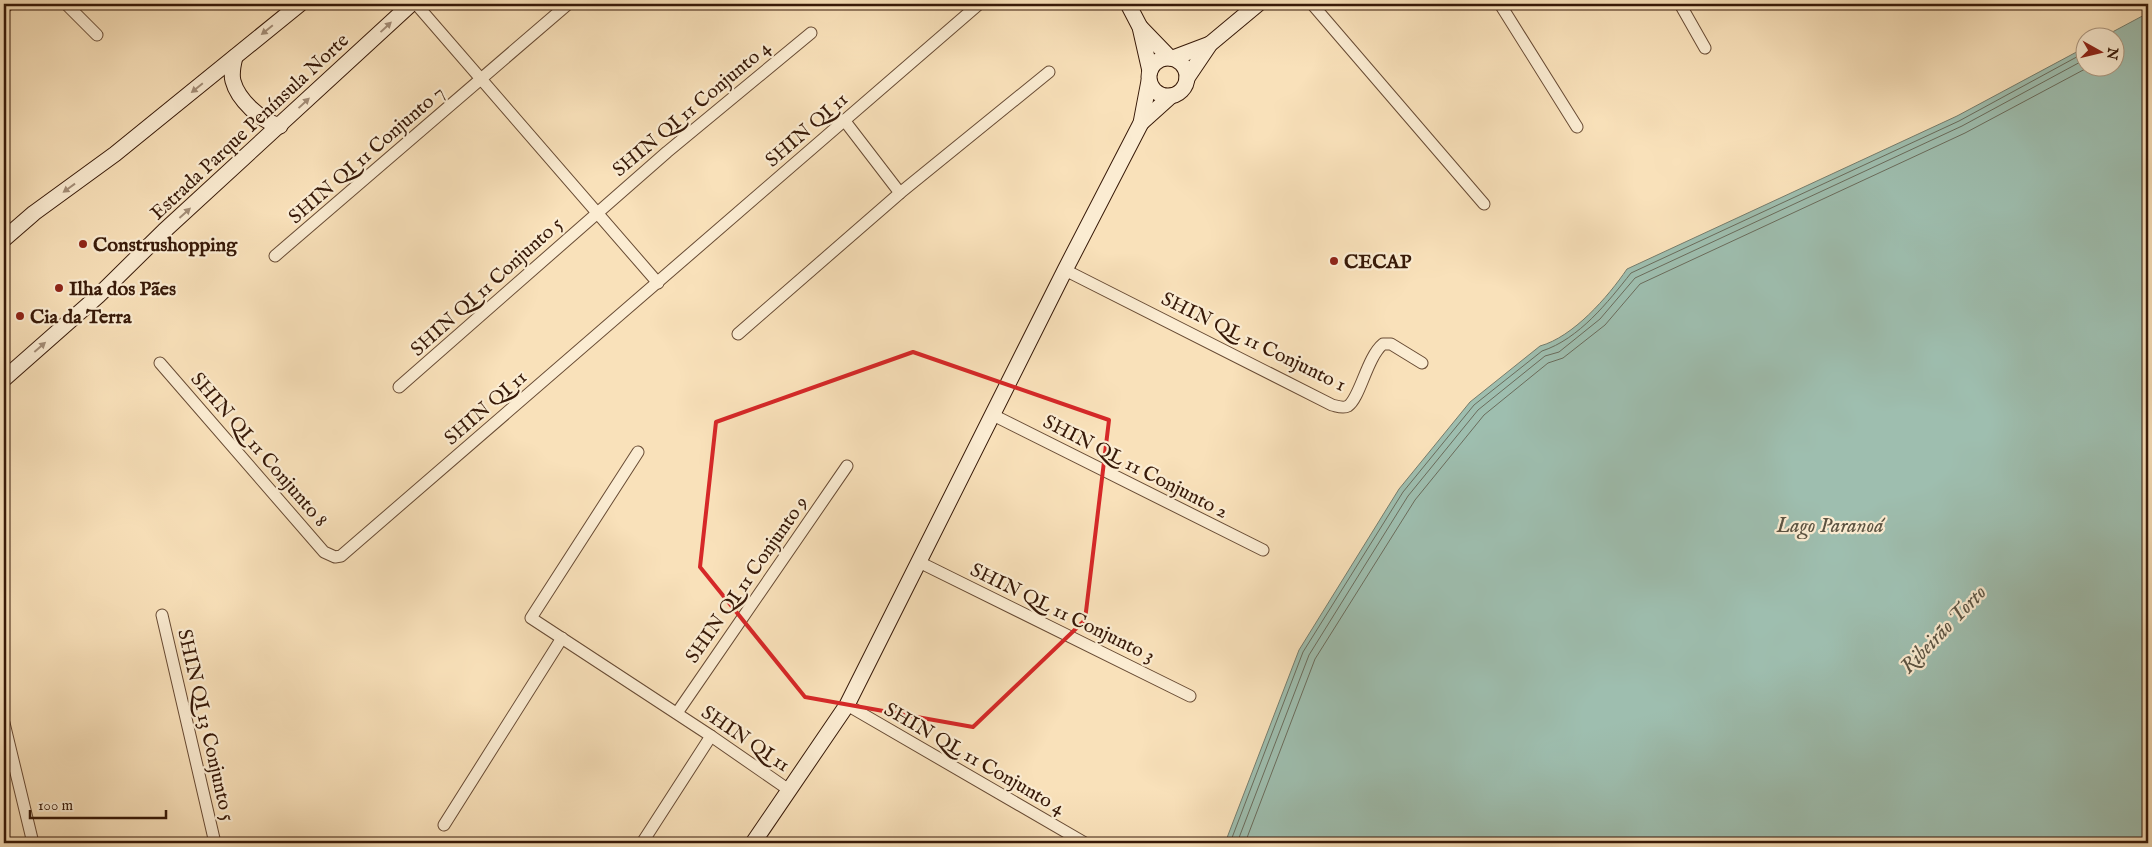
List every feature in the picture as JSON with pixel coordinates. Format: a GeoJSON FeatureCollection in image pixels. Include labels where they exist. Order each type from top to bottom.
{"type":"FeatureCollection","features":[{"type":"Feature","properties":{"kind":"street"},"geometry":{"type":"LineString","coordinates":[[4,8],[9,4]]}},
{"type":"Feature","properties":{"kind":"street"},"geometry":{"type":"LineString","coordinates":[[66,4],[96,36]]}},
{"type":"Feature","properties":{"kind":"street"},"geometry":{"type":"LineString","coordinates":[[4,239],[34,214],[115,154],[300,4]]}},
{"type":"Feature","properties":{"kind":"street","name":"Estrada Parque Península Norte"},"geometry":{"type":"LineString","coordinates":[[4,380],[98,296],[164,232],[411,4]]}},
{"type":"Feature","properties":{"kind":"street"},"geometry":{"type":"LineString","coordinates":[[416,4],[658,282]]}},
{"type":"Feature","properties":{"kind":"street","name":"SHIN QI 11 Conjunto 7"},"geometry":{"type":"LineString","coordinates":[[276,256],[568,4]]}},
{"type":"Feature","properties":{"kind":"street","name":"SHIN QI 11"},"geometry":{"type":"LineString","coordinates":[[335,557],[347,552],[979,4]]}},
{"type":"Feature","properties":{"kind":"street"},"geometry":{"type":"LineString","coordinates":[[1128,4],[1140,27],[1149,76],[1157,93],[1171,96]]}},
{"type":"Feature","properties":{"kind":"street"},"geometry":{"type":"LineString","coordinates":[[1142,123],[1171,96],[1179,92],[1210,44],[1258,4]]}},
{"type":"Feature","properties":{"kind":"street"},"geometry":{"type":"LineString","coordinates":[[1312,4],[1484,204]]}},
{"type":"Feature","properties":{"kind":"street"},"geometry":{"type":"LineString","coordinates":[[1500,4],[1577,127]]}},
{"type":"Feature","properties":{"kind":"street"},"geometry":{"type":"LineString","coordinates":[[1680,4],[1705,48]]}},
{"type":"Feature","properties":{"kind":"street"},"geometry":{"type":"LineString","coordinates":[[1140,27],[1185,68],[1187,78]]}},
{"type":"Feature","properties":{"kind":"street","name":"SHIN QI 11 Conjunto 4"},"geometry":{"type":"LineString","coordinates":[[597,212],[782,55],[811,33]]}},
{"type":"Feature","properties":{"kind":"street"},"geometry":{"type":"LineString","coordinates":[[758,841],[789,790],[847,705],[1065,270],[1142,123],[1149,76],[1154,63],[1162,58],[1172,58],[1210,44]]}},
{"type":"Feature","properties":{"kind":"street"},"geometry":{"type":"LineString","coordinates":[[234,57],[233,82],[240,94],[263,117],[280,126]]}},
{"type":"Feature","properties":{"kind":"street"},"geometry":{"type":"LineString","coordinates":[[738,334],[900,194],[1049,72]]}},
{"type":"Feature","properties":{"kind":"street"},"geometry":{"type":"LineString","coordinates":[[844,120],[900,194]]}},
{"type":"Feature","properties":{"kind":"street","name":"SHIN QI 11 Conjunto 5"},"geometry":{"type":"LineString","coordinates":[[399,387],[597,212]]}},
{"type":"Feature","properties":{"kind":"street","name":"SHIN QL 11 Conjunto 1"},"geometry":{"type":"LineString","coordinates":[[1065,270],[1332,405],[1348,406],[1373,356],[1382,344],[1392,344],[1422,363]]}},
{"type":"Feature","properties":{"kind":"street","name":"SHIN QI 11 Conjunto 8"},"geometry":{"type":"LineString","coordinates":[[160,363],[324,552],[335,557]]}},
{"type":"Feature","properties":{"kind":"street","name":"SHIN QL 11 Conjunto 2"},"geometry":{"type":"LineString","coordinates":[[993,415],[1263,550]]}},
{"type":"Feature","properties":{"kind":"street","name":"SHIN QI 11"},"geometry":{"type":"LineString","coordinates":[[638,452],[532,618],[789,790]]}},
{"type":"Feature","properties":{"kind":"street","name":"SHIN QI 11 Conjunto 9"},"geometry":{"type":"LineString","coordinates":[[676,713],[847,466]]}},
{"type":"Feature","properties":{"kind":"street","name":"SHIN QL 11 Conjunto 3"},"geometry":{"type":"LineString","coordinates":[[919,562],[1190,696]]}},
{"type":"Feature","properties":{"kind":"street","name":"SHIN QI 13 Conjunto 5"},"geometry":{"type":"LineString","coordinates":[[162,615],[215,843]]}},
{"type":"Feature","properties":{"kind":"street"},"geometry":{"type":"LineString","coordinates":[[444,825],[562,638]]}},
{"type":"Feature","properties":{"kind":"street","name":"SHIN QL 11 Conjunto 4"},"geometry":{"type":"LineString","coordinates":[[847,705],[1085,843]]}},
{"type":"Feature","properties":{"kind":"street"},"geometry":{"type":"LineString","coordinates":[[4,723],[33,843]]}},
{"type":"Feature","properties":{"kind":"street"},"geometry":{"type":"LineString","coordinates":[[642,843],[711,736]]}},
{"type":"Feature","properties":{"kind":"highlighted area"},"geometry":{"type":"Polygon","coordinates":[[[913,352],[1109,420],[1085,620],[973,727],[805,697],[700,567],[716,422],[913,352]]]}},
{"type":"Feature","properties":{"kind":"water","name":"Lago Paranoá"},"geometry":{"type":"Polygon","coordinates":[[[2148,13],[2148,843],[1225,843],[1299,650],[1399,489],[1470,402],[1540,346],[1565,334],[1589,315],[1610,292],[1627,269],[1957,116],[2074,53],[2074,78],[2124,78],[2124,28],[2120,28],[2148,13]]]}},
{"type":"Feature","properties":{"kind":"place","name":"Construshopping"},"geometry":{"type":"Point","coordinates":[83,244]}},
{"type":"Feature","properties":{"kind":"place","name":"CECAP"},"geometry":{"type":"Point","coordinates":[1334,261]}},
{"type":"Feature","properties":{"kind":"place","name":"Ilha dos Pães"},"geometry":{"type":"Point","coordinates":[59,288]}},
{"type":"Feature","properties":{"kind":"place","name":"Cia da Terra"},"geometry":{"type":"Point","coordinates":[20,316]}},
{"type":"Feature","properties":{"kind":"water label","name":"Ribeirão Torto"},"geometry":{"type":"Point","coordinates":[1943,629]}}]}
